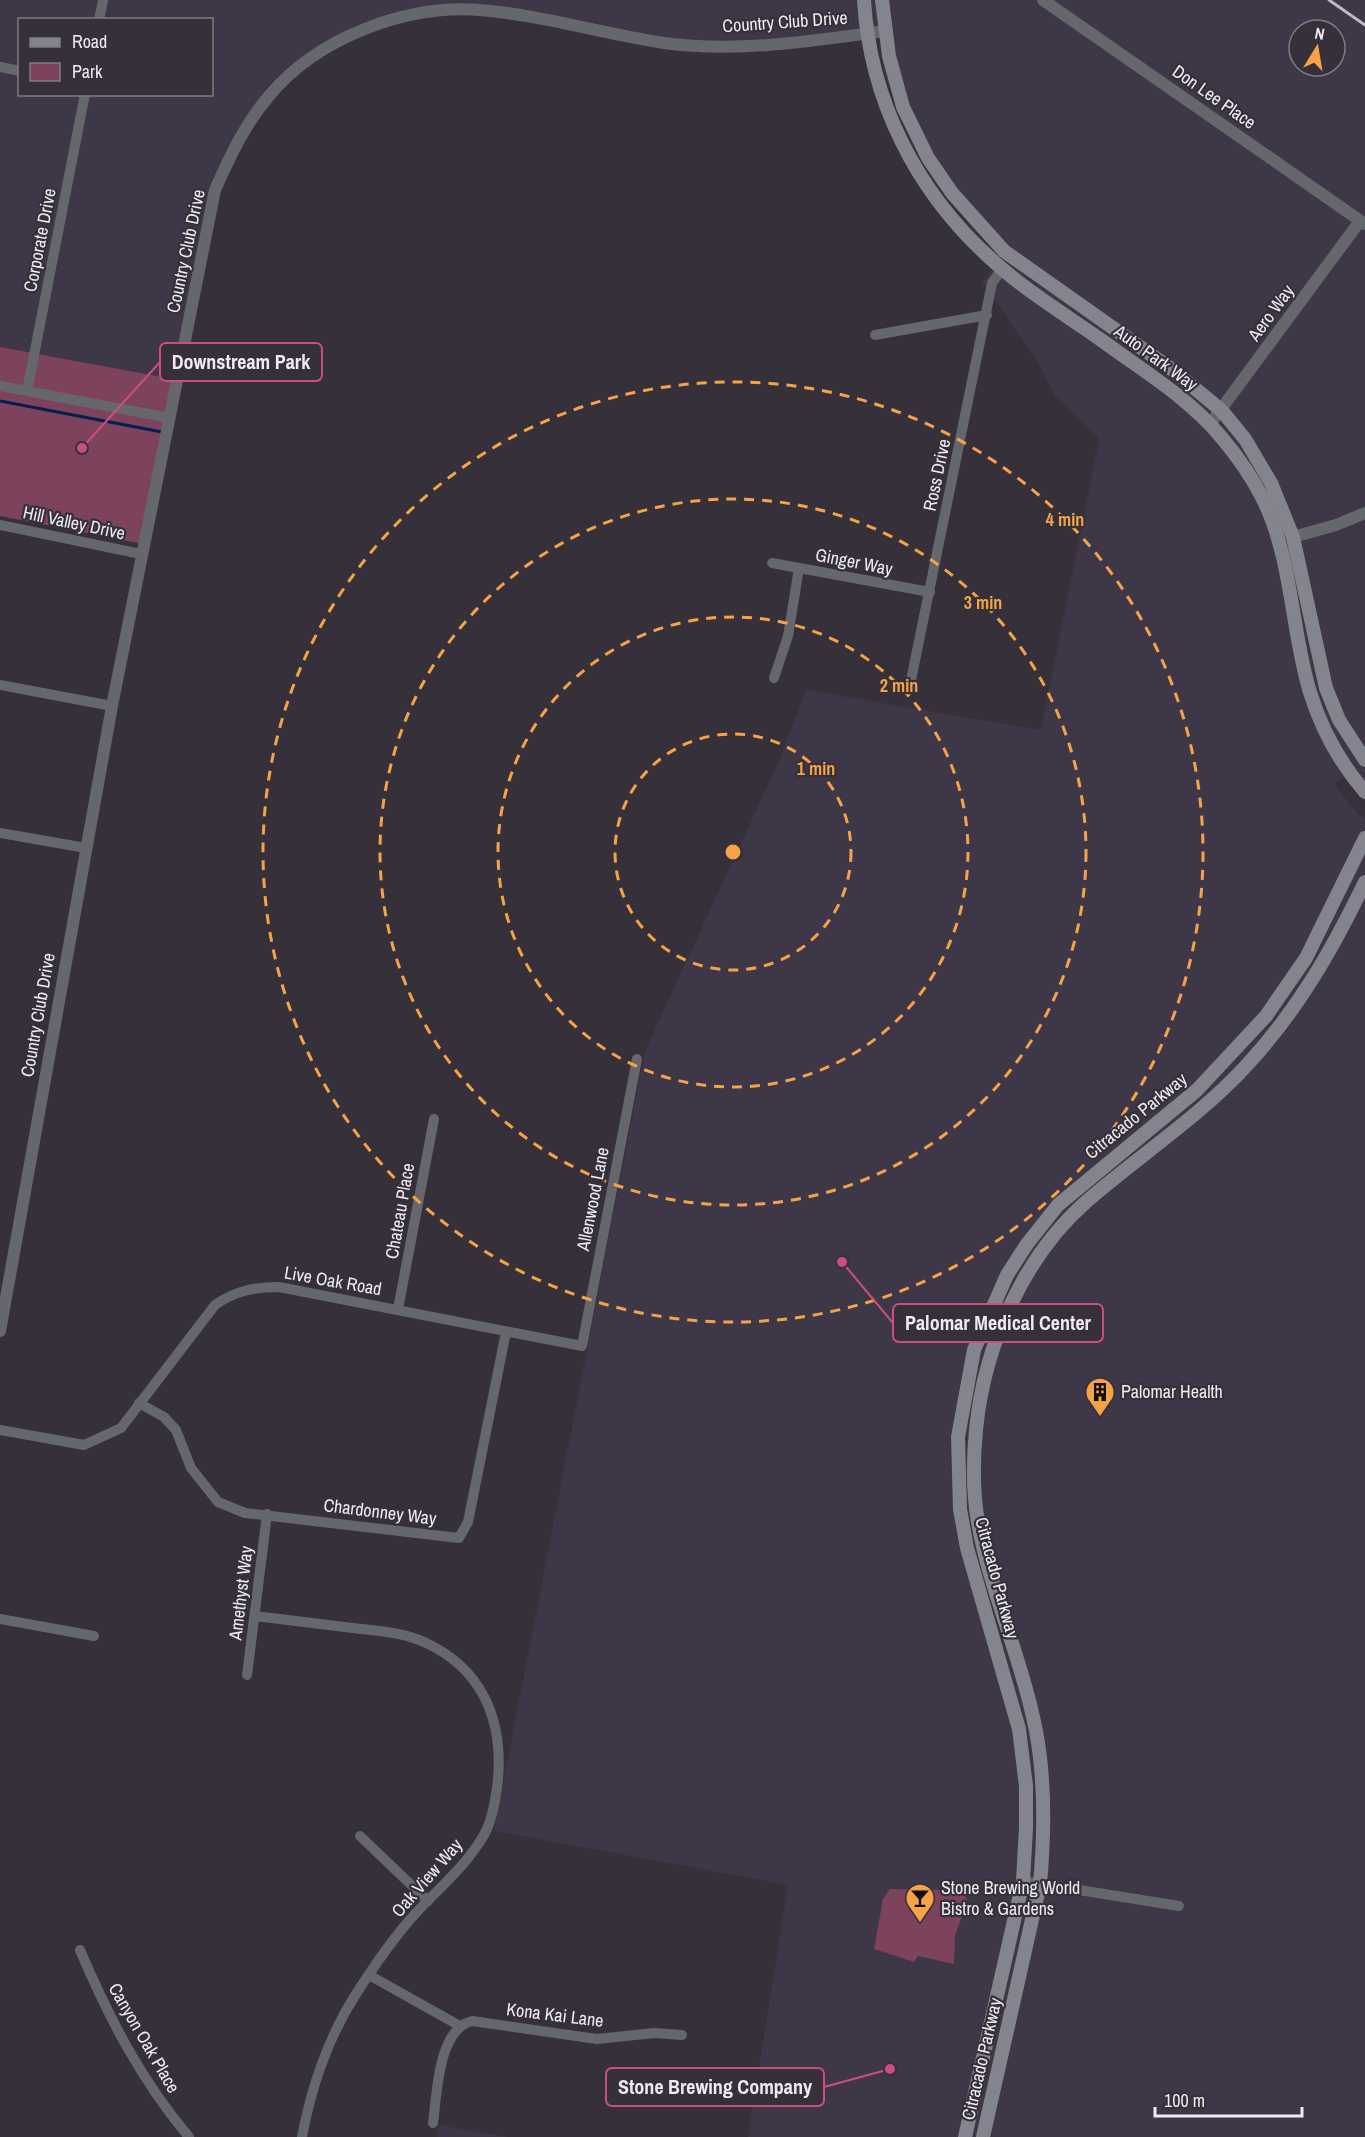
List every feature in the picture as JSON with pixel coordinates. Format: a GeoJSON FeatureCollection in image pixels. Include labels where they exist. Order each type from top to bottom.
{"type":"FeatureCollection","features":[{"type":"Feature","properties":{"kind":"main road","name":"Auto Park Way"},"geometry":{"type":"LineString","coordinates":[[864,0],[868,33],[882,94],[907,153],[943,208],[1002,269],[1182,398],[1210,424],[1241,460],[1263,500],[1283,563],[1309,690],[1322,723],[1336,749],[1365,792]]}},
{"type":"Feature","properties":{"kind":"main road","name":"Auto Park Way"},"geometry":{"type":"LineString","coordinates":[[882,0],[893,74],[910,123],[928,158],[963,207],[1004,251],[1174,371],[1222,411],[1245,439],[1271,483],[1293,537],[1326,688],[1339,720],[1365,760]]}},
{"type":"Feature","properties":{"kind":"main road","name":"Citracado Parkway"},"geometry":{"type":"LineString","coordinates":[[965,2137],[1023,1881],[1026,1817],[1020,1737],[1009,1687],[967,1548],[958,1491],[958,1437],[974,1350],[1007,1275],[1058,1205],[1197,1090],[1266,1016],[1306,958],[1365,838]]}},
{"type":"Feature","properties":{"kind":"main road","name":"Citracado Parkway"},"geometry":{"type":"LineString","coordinates":[[983,2137],[1040,1884],[1044,1800],[1034,1721],[978,1522],[974,1477],[976,1432],[984,1379],[994,1346],[1025,1278],[1063,1226],[1085,1203],[1186,1122],[1230,1083],[1276,1031],[1308,988],[1333,948],[1365,882]]}},
{"type":"Feature","properties":{"kind":"street"},"geometry":{"type":"LineString","coordinates":[[99,18],[103,0]]}},
{"type":"Feature","properties":{"kind":"street","name":"Don Lee Place"},"geometry":{"type":"LineString","coordinates":[[1043,0],[1363,223]]}},
{"type":"Feature","properties":{"kind":"street","name":"Country Club Drive"},"geometry":{"type":"LineString","coordinates":[[0,1331],[4,1292],[141,554],[215,190],[238,139],[270,94],[318,53],[354,33],[410,14],[480,10],[665,43],[747,47],[885,31]]}},
{"type":"Feature","properties":{"kind":"street"},"geometry":{"type":"LineString","coordinates":[[0,68],[18,71]]}},
{"type":"Feature","properties":{"kind":"street","name":"Corporate Drive"},"geometry":{"type":"LineString","coordinates":[[27,391],[85,96]]}},
{"type":"Feature","properties":{"kind":"street","name":"Aero Way"},"geometry":{"type":"LineString","coordinates":[[1210,424],[1363,223]]}},
{"type":"Feature","properties":{"kind":"street","name":"Ross Drive"},"geometry":{"type":"LineString","coordinates":[[909,690],[992,283],[1002,269]]}},
{"type":"Feature","properties":{"kind":"street"},"geometry":{"type":"LineString","coordinates":[[875,334],[987,315]]}},
{"type":"Feature","properties":{"kind":"street"},"geometry":{"type":"LineString","coordinates":[[0,386],[170,417]]}},
{"type":"Feature","properties":{"kind":"street"},"geometry":{"type":"LineString","coordinates":[[1293,537],[1336,525],[1365,513]]}},
{"type":"Feature","properties":{"kind":"street","name":"Hill Valley Drive"},"geometry":{"type":"LineString","coordinates":[[0,525],[141,554]]}},
{"type":"Feature","properties":{"kind":"street","name":"Ginger Way"},"geometry":{"type":"LineString","coordinates":[[772,563],[930,592]]}},
{"type":"Feature","properties":{"kind":"street"},"geometry":{"type":"LineString","coordinates":[[774,678],[788,636],[799,568]]}},
{"type":"Feature","properties":{"kind":"street"},"geometry":{"type":"LineString","coordinates":[[0,685],[112,706]]}},
{"type":"Feature","properties":{"kind":"street"},"geometry":{"type":"LineString","coordinates":[[0,832],[86,848]]}},
{"type":"Feature","properties":{"kind":"street","name":"Allenwood Lane"},"geometry":{"type":"LineString","coordinates":[[582,1346],[637,1059]]}},
{"type":"Feature","properties":{"kind":"street","name":"Chateau Place"},"geometry":{"type":"LineString","coordinates":[[398,1309],[434,1119]]}},
{"type":"Feature","properties":{"kind":"street","name":"Live Oak Road"},"geometry":{"type":"LineString","coordinates":[[0,1430],[84,1445],[121,1428],[215,1305],[245,1290],[279,1287],[582,1346]]}},
{"type":"Feature","properties":{"kind":"street","name":"Chardonney Way"},"geometry":{"type":"LineString","coordinates":[[139,1403],[164,1416],[176,1430],[191,1468],[218,1502],[245,1513],[459,1538],[468,1522],[506,1332]]}},
{"type":"Feature","properties":{"kind":"street","name":"Amethyst Way"},"geometry":{"type":"LineString","coordinates":[[248,1675],[267,1514]]}},
{"type":"Feature","properties":{"kind":"street","name":"Oak View Way"},"geometry":{"type":"LineString","coordinates":[[255,1616],[399,1634],[424,1642],[466,1670],[483,1695],[496,1723],[500,1755],[496,1801],[485,1832],[471,1855],[408,1923],[369,1975],[330,2045],[308,2104],[302,2137]]}},
{"type":"Feature","properties":{"kind":"street"},"geometry":{"type":"LineString","coordinates":[[0,1619],[94,1636]]}},
{"type":"Feature","properties":{"kind":"street"},"geometry":{"type":"LineString","coordinates":[[360,1836],[428,1901]]}},
{"type":"Feature","properties":{"kind":"street"},"geometry":{"type":"LineString","coordinates":[[1023,1881],[1179,1906]]}},
{"type":"Feature","properties":{"kind":"street","name":"Canyon Oak Place"},"geometry":{"type":"LineString","coordinates":[[80,1950],[106,2010],[137,2067],[189,2137]]}},
{"type":"Feature","properties":{"kind":"street"},"geometry":{"type":"LineString","coordinates":[[369,1975],[460,2026],[448,2041],[433,2123]]}},
{"type":"Feature","properties":{"kind":"street","name":"Kona Kai Lane"},"geometry":{"type":"LineString","coordinates":[[460,2026],[472,2021],[597,2039],[654,2033],[682,2035]]}},
{"type":"Feature","properties":{"kind":"shaded area"},"geometry":{"type":"Polygon","coordinates":[[[0,0],[1365,0],[1365,782],[1355,770],[1334,784],[1357,813],[1365,818],[1365,2137],[748,2137],[788,1885],[494,1831],[645,1051],[779,761],[806,690],[1041,730],[1099,439],[1054,394],[1037,360],[982,282],[1002,258],[972,228],[934,181],[898,111],[884,72],[878,33],[740,48],[448,10],[347,36],[271,94],[219,180],[145,544],[0,516],[0,0]]]}},
{"type":"Feature","properties":{"kind":"shaded area"},"geometry":{"type":"Polygon","coordinates":[[[439,2125],[509,2137],[437,2137],[439,2125]]]}},
{"type":"Feature","properties":{"kind":"green space"},"geometry":{"type":"Polygon","coordinates":[[[0,347],[178,380],[143,544],[0,516],[0,347]]]}},
{"type":"Feature","properties":{"kind":"green space"},"geometry":{"type":"Polygon","coordinates":[[[890,1889],[955,1890],[965,1894],[967,1901],[955,1936],[954,1964],[918,1956],[914,1962],[874,1949],[883,1899],[890,1889]]]}},
{"type":"Feature","properties":{"kind":"waterway"},"geometry":{"type":"LineString","coordinates":[[0,401],[162,432]]}},
{"type":"Feature","properties":{"kind":"railway"},"geometry":{"type":"LineString","coordinates":[[1329,0],[1365,25]]}},
{"type":"Feature","properties":{"kind":"place","name":"Downstream Park"},"geometry":{"type":"Point","coordinates":[82,448]}},
{"type":"Feature","properties":{"kind":"place","name":"Palomar Medical Center"},"geometry":{"type":"Point","coordinates":[842,1262]}},
{"type":"Feature","properties":{"kind":"place","name":"Palomar Health"},"geometry":{"type":"Point","coordinates":[1100,1418]}},
{"type":"Feature","properties":{"kind":"place","name":"Stone Brewing World Bistro & Gardens"},"geometry":{"type":"Point","coordinates":[920,1924]}},
{"type":"Feature","properties":{"kind":"place","name":"Stone Brewing Company"},"geometry":{"type":"Point","coordinates":[890,2069]}}]}
